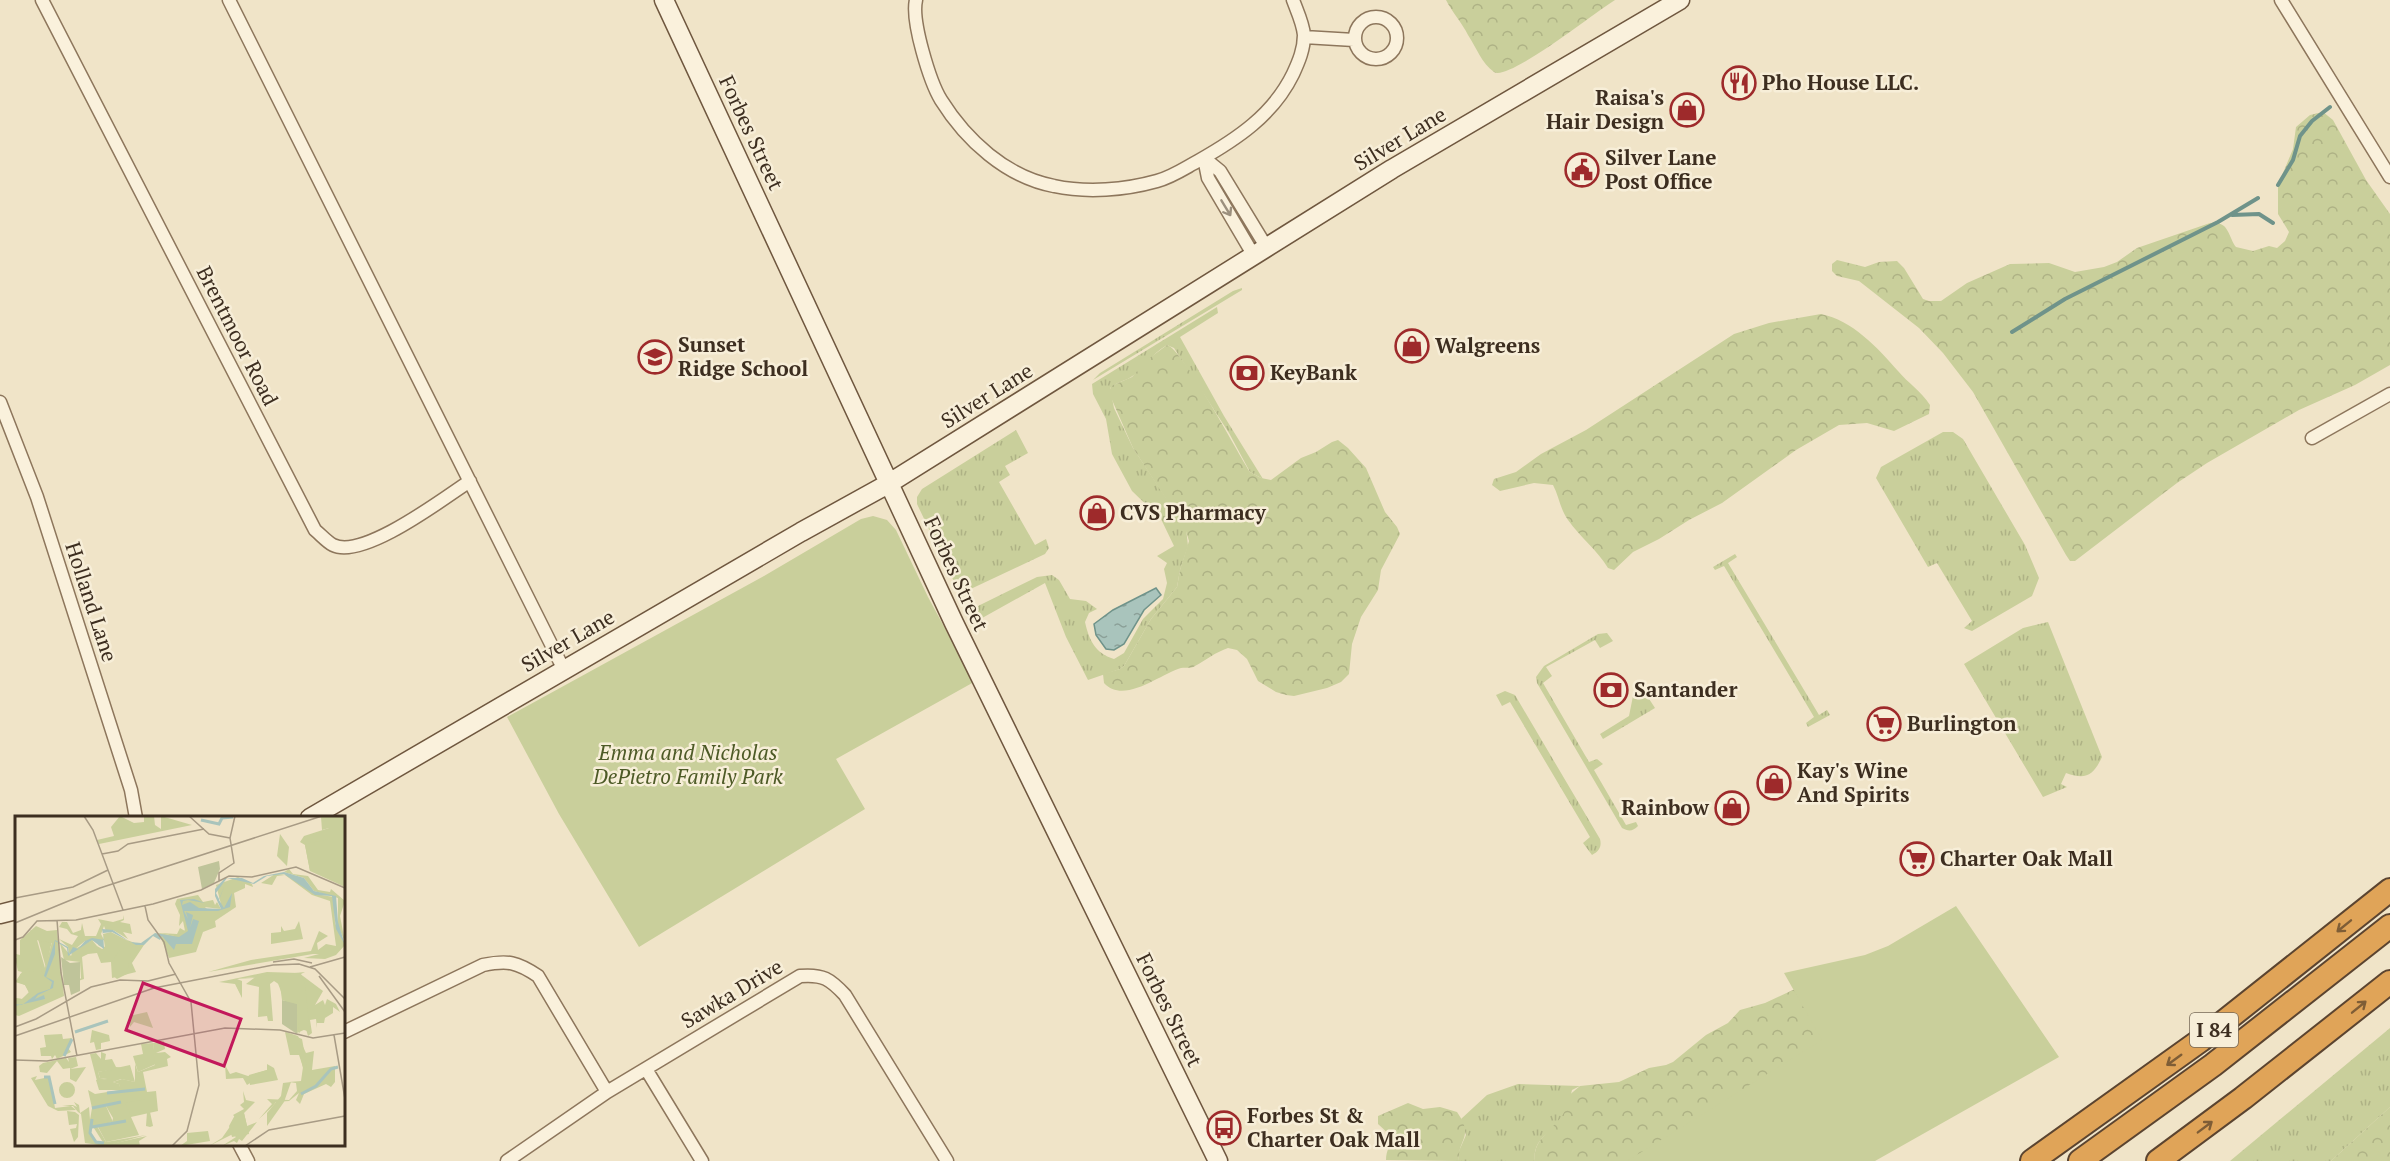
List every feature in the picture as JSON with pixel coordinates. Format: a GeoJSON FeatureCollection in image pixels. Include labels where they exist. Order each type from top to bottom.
{"type":"FeatureCollection","features":[{"type":"Feature","properties":{"kind":"highway","name":"I 84"},"geometry":{"type":"LineString","coordinates":[[2032,1161],[2201,1040],[2390,890]]}},
{"type":"Feature","properties":{"kind":"highway"},"geometry":{"type":"LineString","coordinates":[[2080,1161],[2213,1065],[2390,926]]}},
{"type":"Feature","properties":{"kind":"highway"},"geometry":{"type":"LineString","coordinates":[[2104,1161],[2221,1076],[2390,943]]}},
{"type":"Feature","properties":{"kind":"highway"},"geometry":{"type":"LineString","coordinates":[[2158,1161],[2243,1098],[2390,982]]}},
{"type":"Feature","properties":{"kind":"main road","name":"Forbes Street"},"geometry":{"type":"LineString","coordinates":[[664,0],[957,629],[1218,1161]]}},
{"type":"Feature","properties":{"kind":"main road","name":"Silver Lane"},"geometry":{"type":"LineString","coordinates":[[313,816],[801,532],[888,484],[1392,169],[1680,0]]}},
{"type":"Feature","properties":{"kind":"main road"},"geometry":{"type":"LineString","coordinates":[[0,914],[15,910]]}},
{"type":"Feature","properties":{"kind":"street","name":"Brentmoor Road"},"geometry":{"type":"LineString","coordinates":[[42,0],[315,530],[335,546],[357,546],[373,541],[470,481]]}},
{"type":"Feature","properties":{"kind":"street"},"geometry":{"type":"LineString","coordinates":[[230,0],[564,670]]}},
{"type":"Feature","properties":{"kind":"street"},"geometry":{"type":"LineString","coordinates":[[916,0],[924,58],[934,88],[950,114],[968,136],[989,155],[1017,173],[1052,186],[1088,190],[1158,181],[1204,158],[1264,117],[1284,92],[1300,57],[1304,37],[1293,0]]}},
{"type":"Feature","properties":{"kind":"street"},"geometry":{"type":"LineString","coordinates":[[2281,0],[2390,177]]}},
{"type":"Feature","properties":{"kind":"street"},"geometry":{"type":"LineString","coordinates":[[1304,37],[1354,40]]}},
{"type":"Feature","properties":{"kind":"street"},"geometry":{"type":"LineString","coordinates":[[1204,158],[1208,178],[1261,252]]}},
{"type":"Feature","properties":{"kind":"street"},"geometry":{"type":"LineString","coordinates":[[2312,438],[2390,394]]}},
{"type":"Feature","properties":{"kind":"street","name":"Holland Lane"},"geometry":{"type":"LineString","coordinates":[[0,402],[38,496],[130,790],[136,816]]}},
{"type":"Feature","properties":{"kind":"street"},"geometry":{"type":"LineString","coordinates":[[345,1032],[483,965],[502,961],[522,966],[538,976],[607,1092]]}},
{"type":"Feature","properties":{"kind":"street","name":"Sawka Drive"},"geometry":{"type":"LineString","coordinates":[[507,1161],[607,1092],[800,976],[814,975],[831,980],[845,995],[947,1161]]}},
{"type":"Feature","properties":{"kind":"street"},"geometry":{"type":"LineString","coordinates":[[646,1069],[702,1161]]}},
{"type":"Feature","properties":{"kind":"street"},"geometry":{"type":"LineString","coordinates":[[240,1146],[248,1161]]}},
{"type":"Feature","properties":{"kind":"green space"},"geometry":{"type":"Polygon","coordinates":[[[1446,0],[1615,0],[1534,56],[1503,72],[1494,72],[1486,65],[1446,0]]]}},
{"type":"Feature","properties":{"kind":"green space"},"geometry":{"type":"Polygon","coordinates":[[[2323,112],[2333,120],[2366,180],[2390,214],[2390,365],[2355,385],[2299,410],[2207,463],[2177,483],[2075,561],[2070,561],[2066,555],[1973,392],[1943,353],[1919,328],[1859,281],[1837,276],[1832,271],[1832,264],[1837,260],[1865,267],[1879,262],[1897,261],[1904,268],[1923,299],[1941,301],[1967,283],[2010,264],[2049,263],[2075,272],[2104,267],[2117,262],[2137,248],[2210,223],[2224,226],[2236,247],[2253,251],[2269,246],[2277,248],[2285,241],[2289,232],[2278,214],[2278,185],[2293,149],[2296,127],[2310,115],[2323,112]]]}},
{"type":"Feature","properties":{"kind":"green space"},"geometry":{"type":"Polygon","coordinates":[[[1242,288],[1093,380],[1100,373],[1233,291],[1242,288]]]}},
{"type":"Feature","properties":{"kind":"green space"},"geometry":{"type":"Polygon","coordinates":[[[1217,307],[1218,313],[1180,337],[1224,416],[1263,479],[1250,472],[1229,433],[1174,348],[1167,345],[1135,374],[1110,388],[1114,408],[1133,448],[1186,528],[1188,546],[1177,587],[1151,619],[1124,666],[1088,680],[1066,637],[1045,583],[975,622],[971,615],[978,606],[1037,577],[1052,575],[1059,580],[1070,599],[1086,601],[1097,609],[1089,613],[1085,622],[1091,640],[1098,649],[1114,659],[1124,653],[1143,619],[1163,599],[1167,583],[1164,569],[1167,563],[1157,556],[1174,546],[1161,519],[1132,491],[1112,454],[1106,419],[1093,394],[1092,384],[1217,307]]]}},
{"type":"Feature","properties":{"kind":"green space"},"geometry":{"type":"Polygon","coordinates":[[[1821,314],[1843,322],[1873,344],[1919,391],[1930,405],[1929,414],[1894,431],[1867,423],[1839,425],[1796,450],[1722,503],[1633,552],[1614,570],[1608,568],[1568,520],[1553,485],[1534,483],[1500,491],[1492,485],[1494,479],[1516,472],[1541,454],[1586,430],[1734,334],[1769,323],[1821,314]]]}},
{"type":"Feature","properties":{"kind":"green space"},"geometry":{"type":"Polygon","coordinates":[[[1167,345],[1175,351],[1197,382],[1250,472],[1271,480],[1301,458],[1338,440],[1366,468],[1385,512],[1397,527],[1400,534],[1381,570],[1378,590],[1361,617],[1352,644],[1349,674],[1341,682],[1294,696],[1276,692],[1258,681],[1247,659],[1237,650],[1228,648],[1193,667],[1172,671],[1132,690],[1112,689],[1104,683],[1103,674],[1124,666],[1151,619],[1177,587],[1189,541],[1185,528],[1133,448],[1109,393],[1111,386],[1132,377],[1147,360],[1167,345]]]}},
{"type":"Feature","properties":{"kind":"green space"},"geometry":{"type":"Polygon","coordinates":[[[1016,430],[1028,453],[1005,466],[1010,475],[999,482],[1035,545],[1046,539],[1049,548],[1045,554],[960,594],[917,504],[917,497],[922,489],[1016,430]]]}},
{"type":"Feature","properties":{"kind":"green space"},"geometry":{"type":"Polygon","coordinates":[[[1943,432],[1953,432],[1963,439],[2025,545],[2039,578],[2032,596],[1972,631],[1964,628],[1972,621],[1937,563],[1928,567],[1876,478],[1881,467],[1943,432]]]}},
{"type":"Feature","properties":{"kind":"green space","name":"Emma and Nicholas DePietro Family Park"},"geometry":{"type":"Polygon","coordinates":[[[873,516],[887,520],[896,530],[928,597],[974,682],[836,759],[865,809],[639,947],[559,814],[507,717],[764,576],[861,519],[873,516]]]}},
{"type":"Feature","properties":{"kind":"green space"},"geometry":{"type":"Polygon","coordinates":[[[1735,554],[1737,557],[1728,563],[1819,715],[1827,710],[1830,715],[1808,727],[1806,723],[1814,717],[1724,566],[1715,570],[1713,567],[1735,554]]]}},
{"type":"Feature","properties":{"kind":"green space"},"geometry":{"type":"Polygon","coordinates":[[[2048,622],[2102,757],[2088,775],[2079,776],[2066,773],[2061,784],[2067,787],[2043,797],[1964,664],[2023,628],[2048,622]]]}},
{"type":"Feature","properties":{"kind":"green space"},"geometry":{"type":"Polygon","coordinates":[[[1607,633],[1613,641],[1600,648],[1595,640],[1546,667],[1552,676],[1543,683],[1589,762],[1597,759],[1603,764],[1594,770],[1626,825],[1636,822],[1638,826],[1631,830],[1622,828],[1537,683],[1536,677],[1544,666],[1598,634],[1607,633]]]}},
{"type":"Feature","properties":{"kind":"green space"},"geometry":{"type":"Polygon","coordinates":[[[1640,685],[1655,708],[1603,739],[1600,734],[1629,716],[1633,696],[1641,692],[1637,686],[1640,685]]]}},
{"type":"Feature","properties":{"kind":"green space"},"geometry":{"type":"Polygon","coordinates":[[[1505,691],[1515,695],[1600,839],[1599,849],[1592,855],[1583,843],[1590,837],[1510,702],[1502,706],[1496,695],[1505,691]]]}},
{"type":"Feature","properties":{"kind":"green space"},"geometry":{"type":"Polygon","coordinates":[[[1956,906],[2059,1057],[1875,1161],[1627,1161],[1822,1040],[1784,973],[1865,955],[1888,946],[1956,906]]]}},
{"type":"Feature","properties":{"kind":"green space"},"geometry":{"type":"Polygon","coordinates":[[[1795,989],[1830,1047],[1745,1161],[1535,1161],[1535,1151],[1539,1143],[1563,1115],[1567,1097],[1580,1086],[1619,1082],[1649,1068],[1673,1062],[1706,1035],[1728,1023],[1740,1010],[1765,1003],[1795,989]]]}},
{"type":"Feature","properties":{"kind":"green space"},"geometry":{"type":"Polygon","coordinates":[[[2390,1028],[2390,1107],[2331,1161],[2230,1161],[2390,1028]]]}},
{"type":"Feature","properties":{"kind":"green space"},"geometry":{"type":"Polygon","coordinates":[[[1518,1084],[1580,1086],[1572,1090],[1565,1114],[1540,1140],[1535,1153],[1535,1161],[1459,1161],[1459,1151],[1466,1135],[1461,1119],[1487,1095],[1518,1084]]]}},
{"type":"Feature","properties":{"kind":"green space"},"geometry":{"type":"Polygon","coordinates":[[[1408,1103],[1423,1109],[1440,1107],[1457,1112],[1465,1128],[1459,1161],[1386,1160],[1391,1136],[1378,1124],[1378,1116],[1408,1103]]]}},
{"type":"Feature","properties":{"kind":"green space"},"geometry":{"type":"Polygon","coordinates":[[[2390,1107],[2390,1161],[2331,1161],[2390,1107]]]}},
{"type":"Feature","properties":{"kind":"water"},"geometry":{"type":"Polygon","coordinates":[[[1156,588],[1161,595],[1144,610],[1124,644],[1114,650],[1106,649],[1096,635],[1094,624],[1113,610],[1156,588]]]}},
{"type":"Feature","properties":{"kind":"waterway"},"geometry":{"type":"LineString","coordinates":[[2278,185],[2293,160],[2300,136],[2312,121],[2330,107]]}},
{"type":"Feature","properties":{"kind":"waterway"},"geometry":{"type":"LineString","coordinates":[[2012,332],[2065,299],[2218,222],[2258,198]]}},
{"type":"Feature","properties":{"kind":"waterway"},"geometry":{"type":"LineString","coordinates":[[2232,215],[2259,214],[2273,223]]}},
{"type":"Feature","properties":{"kind":"place","name":"Pho House LLC."},"geometry":{"type":"Point","coordinates":[1739,83]}},
{"type":"Feature","properties":{"kind":"place","name":"Raisa's Hair Design"},"geometry":{"type":"Point","coordinates":[1687,110]}},
{"type":"Feature","properties":{"kind":"place","name":"Silver Lane Post Office"},"geometry":{"type":"Point","coordinates":[1582,170]}},
{"type":"Feature","properties":{"kind":"place","name":"Walgreens"},"geometry":{"type":"Point","coordinates":[1412,346]}},
{"type":"Feature","properties":{"kind":"place","name":"Sunset Ridge School"},"geometry":{"type":"Point","coordinates":[655,357]}},
{"type":"Feature","properties":{"kind":"place","name":"KeyBank"},"geometry":{"type":"Point","coordinates":[1247,373]}},
{"type":"Feature","properties":{"kind":"place","name":"CVS Pharmacy"},"geometry":{"type":"Point","coordinates":[1097,513]}},
{"type":"Feature","properties":{"kind":"place","name":"Santander"},"geometry":{"type":"Point","coordinates":[1611,690]}},
{"type":"Feature","properties":{"kind":"place","name":"Burlington"},"geometry":{"type":"Point","coordinates":[1884,724]}},
{"type":"Feature","properties":{"kind":"place","name":"Kay's Wine And Spirits"},"geometry":{"type":"Point","coordinates":[1774,783]}},
{"type":"Feature","properties":{"kind":"place","name":"Rainbow"},"geometry":{"type":"Point","coordinates":[1732,808]}},
{"type":"Feature","properties":{"kind":"place","name":"Charter Oak Mall"},"geometry":{"type":"Point","coordinates":[1917,859]}},
{"type":"Feature","properties":{"kind":"place","name":"Forbes St & Charter Oak Mall"},"geometry":{"type":"Point","coordinates":[1224,1128]}}]}
